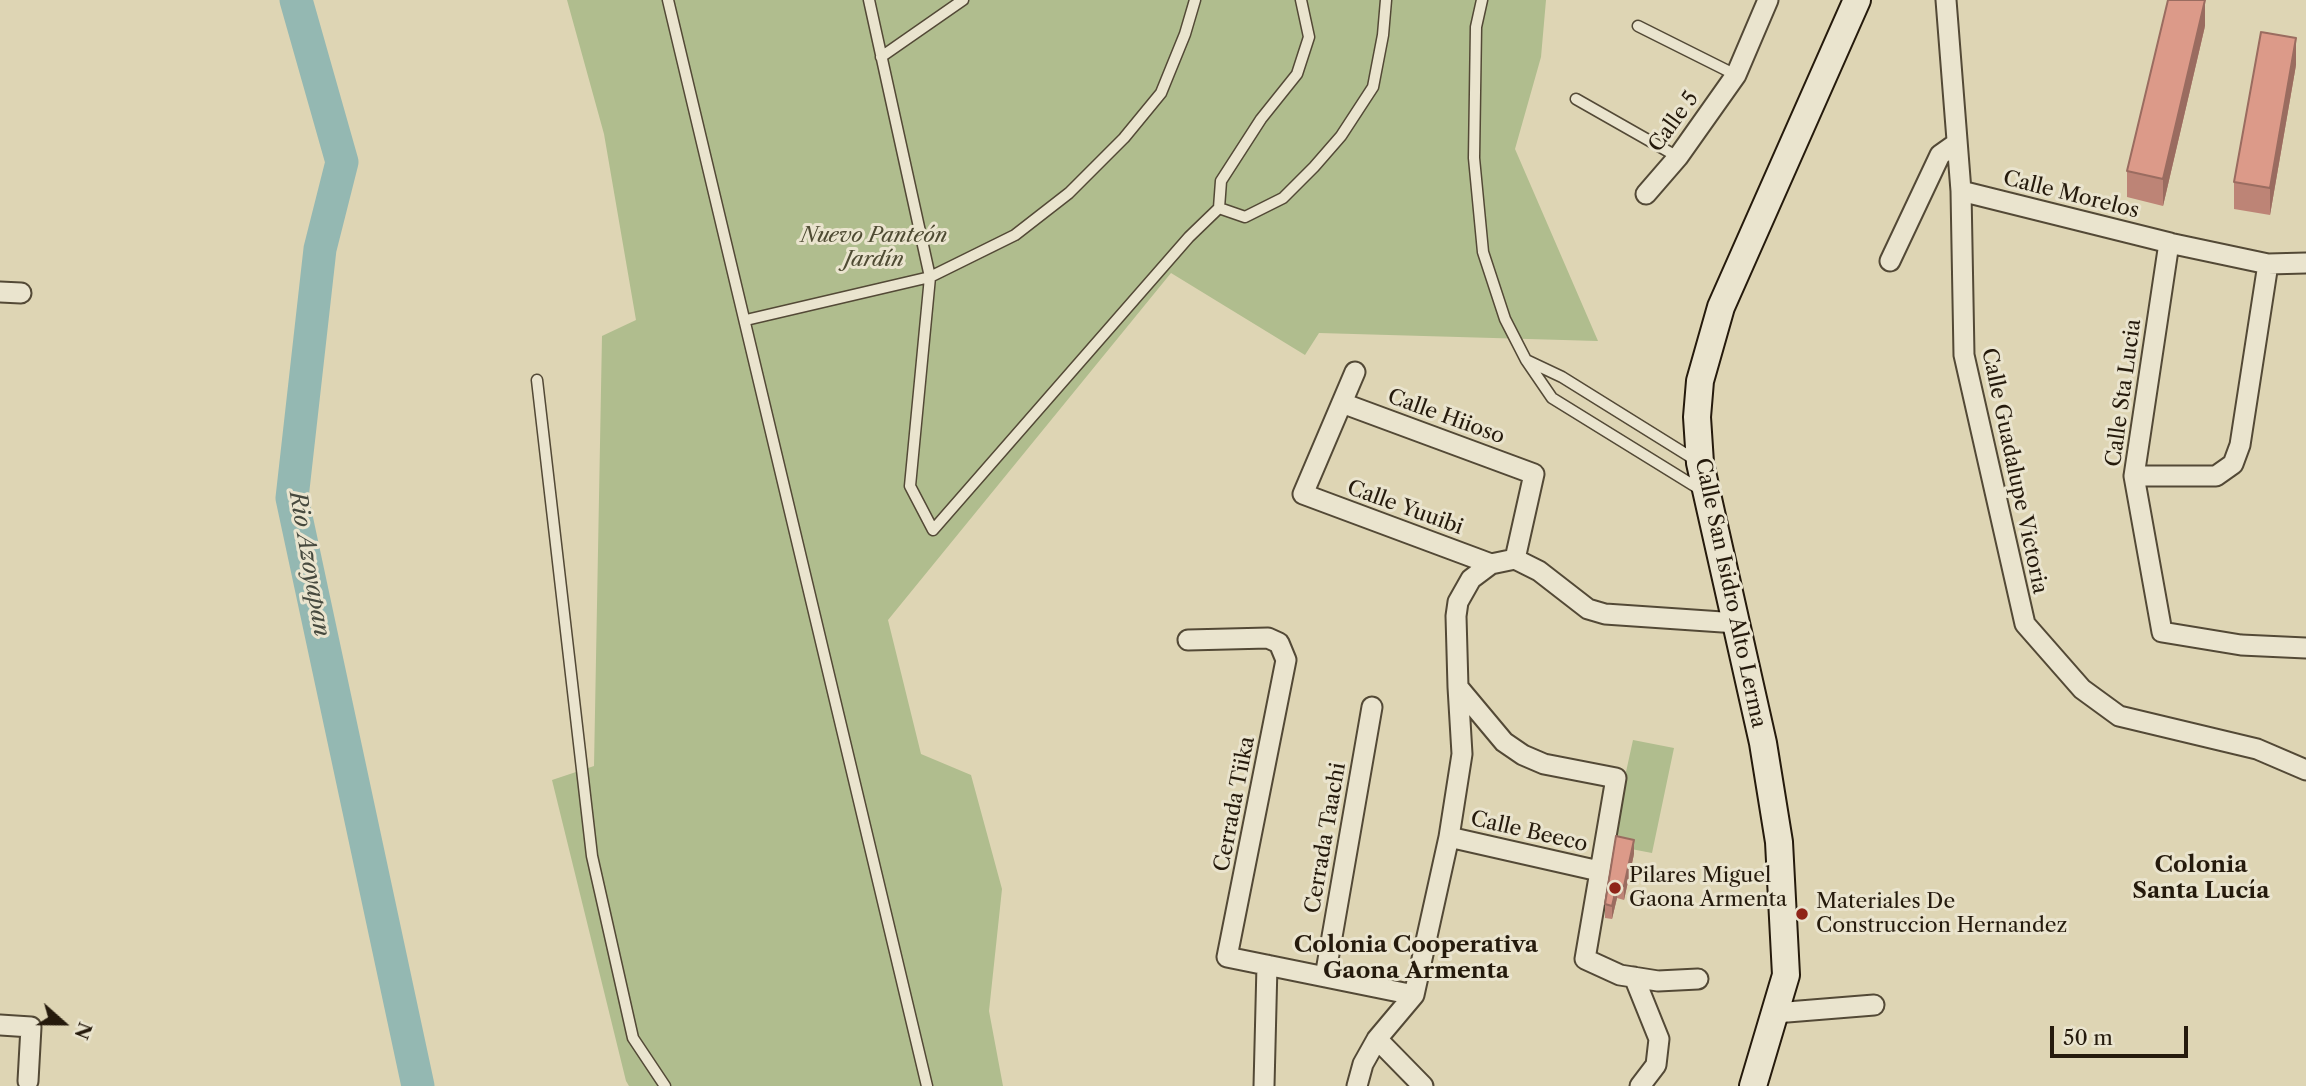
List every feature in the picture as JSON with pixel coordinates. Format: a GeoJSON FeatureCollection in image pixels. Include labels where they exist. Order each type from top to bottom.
{"type":"FeatureCollection","features":[{"type":"Feature","properties":{"kind":"street","name":"Calle 5"},"geometry":{"type":"LineString","coordinates":[[1646,194],[1678,157],[1735,75],[1768,0]]}},
{"type":"Feature","properties":{"kind":"street","name":"Calle Guadalupe Victoria"},"geometry":{"type":"LineString","coordinates":[[1946,0],[1961,191],[1964,355],[2025,624],[2082,688],[2119,716],[2257,749],[2306,770]]}},
{"type":"Feature","properties":{"kind":"street","name":"Calle San Isidro Alto Lerma"},"geometry":{"type":"LineString","coordinates":[[1753,1086],[1786,975],[1779,842],[1763,743],[1700,463],[1697,417],[1700,381],[1721,307],[1856,1]]}},
{"type":"Feature","properties":{"kind":"street"},"geometry":{"type":"LineString","coordinates":[[1890,261],[1940,155],[1957,143]]}},
{"type":"Feature","properties":{"kind":"street","name":"Calle Morelos"},"geometry":{"type":"LineString","coordinates":[[1961,191],[2170,243],[2268,264],[2306,262]]}},
{"type":"Feature","properties":{"kind":"street","name":"Calle Sta Lucia"},"geometry":{"type":"LineString","coordinates":[[2170,243],[2134,475],[2162,632],[2241,645],[2306,648]]}},
{"type":"Feature","properties":{"kind":"street"},"geometry":{"type":"LineString","coordinates":[[2134,475],[2216,476],[2233,464],[2240,445],[2268,264]]}},
{"type":"Feature","properties":{"kind":"street"},"geometry":{"type":"LineString","coordinates":[[0,292],[20,293]]}},
{"type":"Feature","properties":{"kind":"street"},"geometry":{"type":"LineString","coordinates":[[1342,403],[1355,372]]}},
{"type":"Feature","properties":{"kind":"street","name":"Calle Hiioso"},"geometry":{"type":"LineString","coordinates":[[1342,403],[1534,474],[1515,559]]}},
{"type":"Feature","properties":{"kind":"street","name":"Calle Yuuibi"},"geometry":{"type":"LineString","coordinates":[[1342,403],[1303,494],[1491,564]]}},
{"type":"Feature","properties":{"kind":"street"},"geometry":{"type":"LineString","coordinates":[[1357,1086],[1363,1064],[1377,1039],[1414,995],[1449,837],[1462,754],[1456,616],[1458,602],[1471,579],[1491,564],[1515,559],[1539,571],[1588,609],[1605,614],[1737,623]]}},
{"type":"Feature","properties":{"kind":"street","name":"Cerrada Tiika"},"geometry":{"type":"LineString","coordinates":[[1188,640],[1268,638],[1279,643],[1286,660],[1227,957],[1267,965]]}},
{"type":"Feature","properties":{"kind":"street"},"geometry":{"type":"LineString","coordinates":[[1458,687],[1504,742],[1523,755],[1544,764],[1616,778],[1585,959],[1619,975],[1658,981],[1698,979]]}},
{"type":"Feature","properties":{"kind":"street","name":"Cerrada Taachi"},"geometry":{"type":"LineString","coordinates":[[1325,977],[1372,707]]}},
{"type":"Feature","properties":{"kind":"street","name":"Calle Beeco"},"geometry":{"type":"LineString","coordinates":[[1449,837],[1599,872]]}},
{"type":"Feature","properties":{"kind":"street"},"geometry":{"type":"LineString","coordinates":[[1264,1086],[1267,965],[1414,995]]}},
{"type":"Feature","properties":{"kind":"street"},"geometry":{"type":"LineString","coordinates":[[1634,977],[1659,1039],[1657,1065],[1640,1086]]}},
{"type":"Feature","properties":{"kind":"street"},"geometry":{"type":"LineString","coordinates":[[1775,1013],[1874,1005]]}},
{"type":"Feature","properties":{"kind":"street"},"geometry":{"type":"LineString","coordinates":[[0,1025],[30,1027],[29,1081]]}},
{"type":"Feature","properties":{"kind":"street"},"geometry":{"type":"LineString","coordinates":[[1377,1039],[1423,1086]]}},
{"type":"Feature","properties":{"kind":"lane"},"geometry":{"type":"LineString","coordinates":[[667,0],[746,320],[927,1086]]}},
{"type":"Feature","properties":{"kind":"lane"},"geometry":{"type":"LineString","coordinates":[[869,0],[930,277],[910,486],[933,530],[1189,237],[1219,208],[1220,181],[1261,119],[1297,74],[1309,37],[1301,0]]}},
{"type":"Feature","properties":{"kind":"lane"},"geometry":{"type":"LineString","coordinates":[[881,57],[962,0]]}},
{"type":"Feature","properties":{"kind":"lane"},"geometry":{"type":"LineString","coordinates":[[746,320],[930,277],[1015,235],[1069,193],[1124,138],[1161,93],[1185,34],[1195,0]]}},
{"type":"Feature","properties":{"kind":"lane"},"geometry":{"type":"LineString","coordinates":[[1219,208],[1245,217],[1283,198],[1341,136],[1373,87],[1383,35],[1386,0]]}},
{"type":"Feature","properties":{"kind":"lane"},"geometry":{"type":"LineString","coordinates":[[1482,0],[1476,27],[1474,158],[1483,252],[1505,319],[1526,360],[1552,398],[1706,493]]}},
{"type":"Feature","properties":{"kind":"lane"},"geometry":{"type":"LineString","coordinates":[[1638,26],[1735,75]]}},
{"type":"Feature","properties":{"kind":"lane"},"geometry":{"type":"LineString","coordinates":[[1576,99],[1678,157]]}},
{"type":"Feature","properties":{"kind":"lane"},"geometry":{"type":"LineString","coordinates":[[1526,360],[1562,377],[1700,463]]}},
{"type":"Feature","properties":{"kind":"lane"},"geometry":{"type":"LineString","coordinates":[[537,380],[592,856],[633,1038],[665,1086]]}},
{"type":"Feature","properties":{"kind":"green space","name":"Nuevo Panteón Jardín"},"geometry":{"type":"Polygon","coordinates":[[[567,0],[1546,0],[1541,57],[1515,149],[1598,341],[1319,333],[1305,355],[1171,273],[888,620],[921,754],[971,775],[1002,889],[989,1011],[1003,1086],[629,1086],[626,1081],[552,780],[594,766],[602,336],[636,320],[604,134],[567,0]]]}},
{"type":"Feature","properties":{"kind":"green space"},"geometry":{"type":"Polygon","coordinates":[[[1633,740],[1674,748],[1652,853],[1610,845],[1633,740]]]}},
{"type":"Feature","properties":{"kind":"building"},"geometry":{"type":"Polygon","coordinates":[[[2168,0],[2205,0],[2163,179],[2127,171],[2168,0]]]}},
{"type":"Feature","properties":{"kind":"building"},"geometry":{"type":"Polygon","coordinates":[[[2261,32],[2296,38],[2270,188],[2234,182],[2261,32]]]}},
{"type":"Feature","properties":{"kind":"building"},"geometry":{"type":"Polygon","coordinates":[[[1616,836],[1634,840],[1624,886],[1617,885],[1612,906],[1605,904],[1616,836]]]}},
{"type":"Feature","properties":{"kind":"waterway","name":"Rio Azoyapan"},"geometry":{"type":"LineString","coordinates":[[296,0],[342,162],[320,249],[292,498],[418,1086]]}},
{"type":"Feature","properties":{"kind":"place","name":"Pilares Miguel Gaona Armenta"},"geometry":{"type":"Point","coordinates":[1615,888]}},
{"type":"Feature","properties":{"kind":"place","name":"Materiales De Construccion Hernandez"},"geometry":{"type":"Point","coordinates":[1802,914]}},
{"type":"Feature","properties":{"kind":"district","name":"Colonia Santa Lucía"},"geometry":{"type":"Point","coordinates":[2201,878]}},
{"type":"Feature","properties":{"kind":"district","name":"Colonia Cooperativa Gaona Armenta"},"geometry":{"type":"Point","coordinates":[1416,958]}}]}
